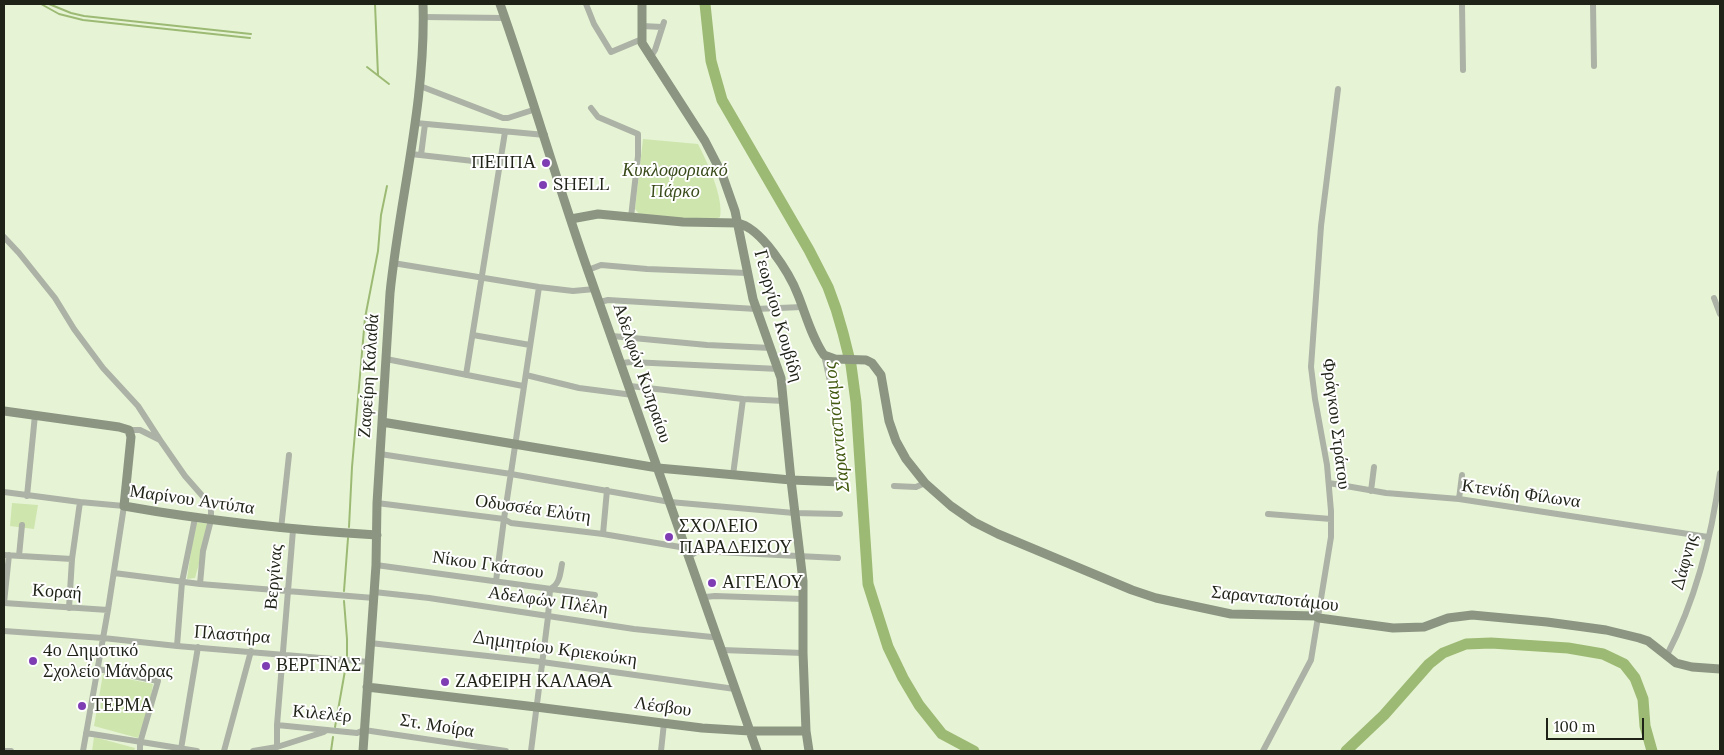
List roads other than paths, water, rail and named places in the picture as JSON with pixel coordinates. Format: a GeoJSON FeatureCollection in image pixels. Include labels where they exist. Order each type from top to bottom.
{"type":"FeatureCollection","features":[{"type":"Feature","properties":{"kind":"street","name":"Ζαφείρη Καλαθά"},"geometry":{"type":"LineString","coordinates":[[363,751],[376,565],[377,503],[393,263],[416,155],[420,123],[423,4]]}},
{"type":"Feature","properties":{"kind":"street","name":"Αδελφών Κυπραίου"},"geometry":{"type":"LineString","coordinates":[[500,4],[545,135],[588,270],[757,751]]}},
{"type":"Feature","properties":{"kind":"street"},"geometry":{"type":"LineString","coordinates":[[586,4],[594,24],[611,52],[642,39]]}},
{"type":"Feature","properties":{"kind":"street","name":"Γεωργίου Κουβίδη"},"geometry":{"type":"LineString","coordinates":[[642,4],[642,43],[705,141],[722,174],[736,211],[746,273],[756,309],[779,369],[803,582],[803,653],[806,731],[809,751]]}},
{"type":"Feature","properties":{"kind":"street"},"geometry":{"type":"LineString","coordinates":[[1462,4],[1463,70]]}},
{"type":"Feature","properties":{"kind":"street"},"geometry":{"type":"LineString","coordinates":[[1593,4],[1594,66]]}},
{"type":"Feature","properties":{"kind":"street"},"geometry":{"type":"LineString","coordinates":[[424,17],[505,18]]}},
{"type":"Feature","properties":{"kind":"street"},"geometry":{"type":"LineString","coordinates":[[642,26],[663,25],[655,50],[650,58]]}},
{"type":"Feature","properties":{"kind":"street"},"geometry":{"type":"LineString","coordinates":[[420,86],[503,118],[536,109]]}},
{"type":"Feature","properties":{"kind":"street","name":"Φράγκου Στράτου"},"geometry":{"type":"LineString","coordinates":[[1263,751],[1312,660],[1331,537],[1329,483],[1312,380],[1311,358],[1321,226],[1338,88]]}},
{"type":"Feature","properties":{"kind":"street"},"geometry":{"type":"LineString","coordinates":[[591,108],[598,117],[638,134],[638,156],[631,217]]}},
{"type":"Feature","properties":{"kind":"street"},"geometry":{"type":"LineString","coordinates":[[420,123],[545,135]]}},
{"type":"Feature","properties":{"kind":"street"},"geometry":{"type":"LineString","coordinates":[[466,375],[505,132]]}},
{"type":"Feature","properties":{"kind":"street"},"geometry":{"type":"LineString","coordinates":[[416,155],[500,164]]}},
{"type":"Feature","properties":{"kind":"street"},"geometry":{"type":"LineString","coordinates":[[571,219],[598,214],[683,222],[744,224],[755,232],[774,254],[792,283],[824,355],[835,403]]}},
{"type":"Feature","properties":{"kind":"street"},"geometry":{"type":"LineString","coordinates":[[4,237],[55,298],[74,329],[103,368],[138,406],[184,476],[206,500],[212,512],[200,584]]}},
{"type":"Feature","properties":{"kind":"street"},"geometry":{"type":"LineString","coordinates":[[393,263],[539,287],[573,291],[595,288]]}},
{"type":"Feature","properties":{"kind":"street"},"geometry":{"type":"LineString","coordinates":[[588,270],[601,265],[746,273]]}},
{"type":"Feature","properties":{"kind":"street"},"geometry":{"type":"LineString","coordinates":[[496,581],[523,386],[539,287]]}},
{"type":"Feature","properties":{"kind":"street"},"geometry":{"type":"LineString","coordinates":[[1714,298],[1720,314]]}},
{"type":"Feature","properties":{"kind":"street"},"geometry":{"type":"LineString","coordinates":[[600,302],[608,300],[756,309],[802,307]]}},
{"type":"Feature","properties":{"kind":"street"},"geometry":{"type":"LineString","coordinates":[[473,335],[530,345]]}},
{"type":"Feature","properties":{"kind":"street"},"geometry":{"type":"LineString","coordinates":[[612,336],[707,345],[771,348]]}},
{"type":"Feature","properties":{"kind":"street","name":"Σαρανταποτάμου"},"geometry":{"type":"LineString","coordinates":[[824,355],[830,359],[866,360],[872,364],[881,376],[887,413],[896,441],[906,459],[925,483],[951,506],[974,522],[998,534],[1146,595],[1222,613],[1315,616],[1380,627],[1424,627],[1448,618],[1472,615],[1512,618],[1626,635],[1648,641],[1676,663],[1684,666],[1720,669]]}},
{"type":"Feature","properties":{"kind":"street"},"geometry":{"type":"LineString","coordinates":[[386,359],[523,386]]}},
{"type":"Feature","properties":{"kind":"street"},"geometry":{"type":"LineString","coordinates":[[622,363],[779,369]]}},
{"type":"Feature","properties":{"kind":"street"},"geometry":{"type":"LineString","coordinates":[[526,375],[580,388],[784,400]]}},
{"type":"Feature","properties":{"kind":"street"},"geometry":{"type":"LineString","coordinates":[[734,475],[743,399]]}},
{"type":"Feature","properties":{"kind":"street"},"geometry":{"type":"LineString","coordinates":[[4,411],[129,430],[140,430],[160,440]]}},
{"type":"Feature","properties":{"kind":"street"},"geometry":{"type":"LineString","coordinates":[[28,496],[35,415]]}},
{"type":"Feature","properties":{"kind":"street"},"geometry":{"type":"LineString","coordinates":[[382,422],[658,468],[791,480],[841,482]]}},
{"type":"Feature","properties":{"kind":"street"},"geometry":{"type":"LineString","coordinates":[[84,751],[124,506],[132,437],[129,430]]}},
{"type":"Feature","properties":{"kind":"street"},"geometry":{"type":"LineString","coordinates":[[281,529],[289,454]]}},
{"type":"Feature","properties":{"kind":"street"},"geometry":{"type":"LineString","coordinates":[[380,454],[608,490],[670,502],[794,513],[840,514]]}},
{"type":"Feature","properties":{"kind":"street"},"geometry":{"type":"LineString","coordinates":[[1371,490],[1374,467]]}},
{"type":"Feature","properties":{"kind":"street","name":"Δάφνης"},"geometry":{"type":"LineString","coordinates":[[1667,655],[1685,616],[1702,566],[1720,473]]}},
{"type":"Feature","properties":{"kind":"street"},"geometry":{"type":"LineString","coordinates":[[1459,499],[1462,476]]}},
{"type":"Feature","properties":{"kind":"street"},"geometry":{"type":"LineString","coordinates":[[894,486],[916,487],[925,483]]}},
{"type":"Feature","properties":{"kind":"street","name":"Κτενίδη Φίλωνα"},"geometry":{"type":"LineString","coordinates":[[1329,483],[1371,490],[1459,499],[1708,537]]}},
{"type":"Feature","properties":{"kind":"street"},"geometry":{"type":"LineString","coordinates":[[604,534],[608,490]]}},
{"type":"Feature","properties":{"kind":"street","name":"Μαρίνου Αντύπα"},"geometry":{"type":"LineString","coordinates":[[4,492],[124,506],[195,518],[281,529],[377,535]]}},
{"type":"Feature","properties":{"kind":"street"},"geometry":{"type":"LineString","coordinates":[[69,608],[72,559],[80,502]]}},
{"type":"Feature","properties":{"kind":"street","name":"Οδυσσέα Ελύτη"},"geometry":{"type":"LineString","coordinates":[[377,503],[504,519],[511,523],[604,534],[680,547],[685,546]]}},
{"type":"Feature","properties":{"kind":"street"},"geometry":{"type":"LineString","coordinates":[[1268,514],[1331,519]]}},
{"type":"Feature","properties":{"kind":"street"},"geometry":{"type":"LineString","coordinates":[[177,646],[182,582],[195,518]]}},
{"type":"Feature","properties":{"kind":"street"},"geometry":{"type":"LineString","coordinates":[[19,556],[22,525]]}},
{"type":"Feature","properties":{"kind":"street","name":"Βεργίνας"},"geometry":{"type":"LineString","coordinates":[[277,747],[276,725],[293,530]]}},
{"type":"Feature","properties":{"kind":"street"},"geometry":{"type":"LineString","coordinates":[[690,556],[698,551],[800,558],[838,558]]}},
{"type":"Feature","properties":{"kind":"street"},"geometry":{"type":"LineString","coordinates":[[4,603],[6,555],[72,559]]}},
{"type":"Feature","properties":{"kind":"street"},"geometry":{"type":"LineString","coordinates":[[530,751],[550,590],[556,587],[562,564]]}},
{"type":"Feature","properties":{"kind":"street","name":"Νίκου Γκάτσου"},"geometry":{"type":"LineString","coordinates":[[376,565],[595,595]]}},
{"type":"Feature","properties":{"kind":"street","name":"Αδελφών Πλέλη"},"geometry":{"type":"LineString","coordinates":[[114,573],[200,584],[289,591],[429,598],[653,631],[712,637],[717,635]]}},
{"type":"Feature","properties":{"kind":"street"},"geometry":{"type":"LineString","coordinates":[[704,597],[803,599]]}},
{"type":"Feature","properties":{"kind":"street","name":"Κοραή"},"geometry":{"type":"LineString","coordinates":[[4,603],[108,610]]}},
{"type":"Feature","properties":{"kind":"street","name":"Πλαστήρα"},"geometry":{"type":"LineString","coordinates":[[4,631],[369,662]]}},
{"type":"Feature","properties":{"kind":"street","name":"Δημητρίου Κριεκούκη"},"geometry":{"type":"LineString","coordinates":[[370,643],[542,662],[735,689]]}},
{"type":"Feature","properties":{"kind":"street"},"geometry":{"type":"LineString","coordinates":[[181,749],[198,648]]}},
{"type":"Feature","properties":{"kind":"street"},"geometry":{"type":"LineString","coordinates":[[722,650],[803,653]]}},
{"type":"Feature","properties":{"kind":"street"},"geometry":{"type":"LineString","coordinates":[[224,751],[251,651]]}},
{"type":"Feature","properties":{"kind":"street"},"geometry":{"type":"LineString","coordinates":[[98,669],[158,681],[140,743],[140,751]]}},
{"type":"Feature","properties":{"kind":"street","name":"Λέσβου"},"geometry":{"type":"LineString","coordinates":[[367,688],[702,728],[750,731],[806,731]]}},
{"type":"Feature","properties":{"kind":"street"},"geometry":{"type":"LineString","coordinates":[[661,751],[664,723]]}},
{"type":"Feature","properties":{"kind":"street","name":"Κιλελέρ"},"geometry":{"type":"LineString","coordinates":[[276,725],[357,733],[364,730]]}},
{"type":"Feature","properties":{"kind":"street"},"geometry":{"type":"LineString","coordinates":[[253,751],[277,747],[328,730]]}},
{"type":"Feature","properties":{"kind":"street","name":"Στ. Μοίρα"},"geometry":{"type":"LineString","coordinates":[[364,730],[483,750],[506,751]]}},
{"type":"Feature","properties":{"kind":"street"},"geometry":{"type":"LineString","coordinates":[[86,733],[196,751]]}},
{"type":"Feature","properties":{"kind":"street"},"geometry":{"type":"LineString","coordinates":[[4,750],[12,751]]}},
{"type":"Feature","properties":{"kind":"waterway"},"geometry":{"type":"LineString","coordinates":[[41,4],[59,14],[83,20],[250,38]]}},
{"type":"Feature","properties":{"kind":"waterway"},"geometry":{"type":"LineString","coordinates":[[49,4],[84,16],[251,34]]}},
{"type":"Feature","properties":{"kind":"waterway"},"geometry":{"type":"LineString","coordinates":[[375,4],[378,75]]}},
{"type":"Feature","properties":{"kind":"waterway","name":"Σαρανταπόταμος"},"geometry":{"type":"LineString","coordinates":[[705,4],[711,61],[722,100],[809,250],[828,287],[843,333],[851,365],[856,402],[868,584],[888,647],[919,705],[942,734],[974,751]]}},
{"type":"Feature","properties":{"kind":"waterway"},"geometry":{"type":"LineString","coordinates":[[367,67],[389,84]]}},
{"type":"Feature","properties":{"kind":"waterway"},"geometry":{"type":"LineString","coordinates":[[349,527],[352,467],[365,318],[378,251],[381,215],[387,186]]}},
{"type":"Feature","properties":{"kind":"waterway"},"geometry":{"type":"LineString","coordinates":[[344,591],[348,538]]}},
{"type":"Feature","properties":{"kind":"waterway"},"geometry":{"type":"LineString","coordinates":[[344,601],[347,656]]}},
{"type":"Feature","properties":{"kind":"waterway","name":"Σαρανταπόταμος"},"geometry":{"type":"LineString","coordinates":[[1346,751],[1384,715],[1429,664],[1443,653],[1466,644],[1491,643],[1568,648],[1603,654],[1624,664],[1635,678],[1643,699],[1645,726],[1652,751]]}},
{"type":"Feature","properties":{"kind":"waterway"},"geometry":{"type":"LineString","coordinates":[[335,727],[346,665]]}},
{"type":"Feature","properties":{"kind":"waterway"},"geometry":{"type":"LineString","coordinates":[[331,751],[333,737]]}},
{"type":"Feature","properties":{"kind":"place","name":"ΠΕΠΠΑ"},"geometry":{"type":"Point","coordinates":[546,163]}},
{"type":"Feature","properties":{"kind":"place","name":"SHELL"},"geometry":{"type":"Point","coordinates":[543,185]}},
{"type":"Feature","properties":{"kind":"place","name":"ΣΧΟΛΕΙΟ ΠΑΡΑΔΕΙΣΟΥ"},"geometry":{"type":"Point","coordinates":[669,537]}},
{"type":"Feature","properties":{"kind":"place","name":"ΑΓΓΕΛΟΥ"},"geometry":{"type":"Point","coordinates":[712,583]}},
{"type":"Feature","properties":{"kind":"place","name":"4ο Δημοτικό Σχολείο Μάνδρας"},"geometry":{"type":"Point","coordinates":[33,661]}},
{"type":"Feature","properties":{"kind":"place","name":"ΒΕΡΓΙΝΑΣ"},"geometry":{"type":"Point","coordinates":[266,666]}},
{"type":"Feature","properties":{"kind":"place","name":"ΖΑΦΕΙΡΗ ΚΑΛΑΘΑ"},"geometry":{"type":"Point","coordinates":[445,682]}},
{"type":"Feature","properties":{"kind":"place","name":"ΤΕΡΜΑ"},"geometry":{"type":"Point","coordinates":[82,706]}},
{"type":"Feature","properties":{"kind":"park label","name":"Κυκλοφοριακό Πάρκο"},"geometry":{"type":"Point","coordinates":[675,181]}}]}
